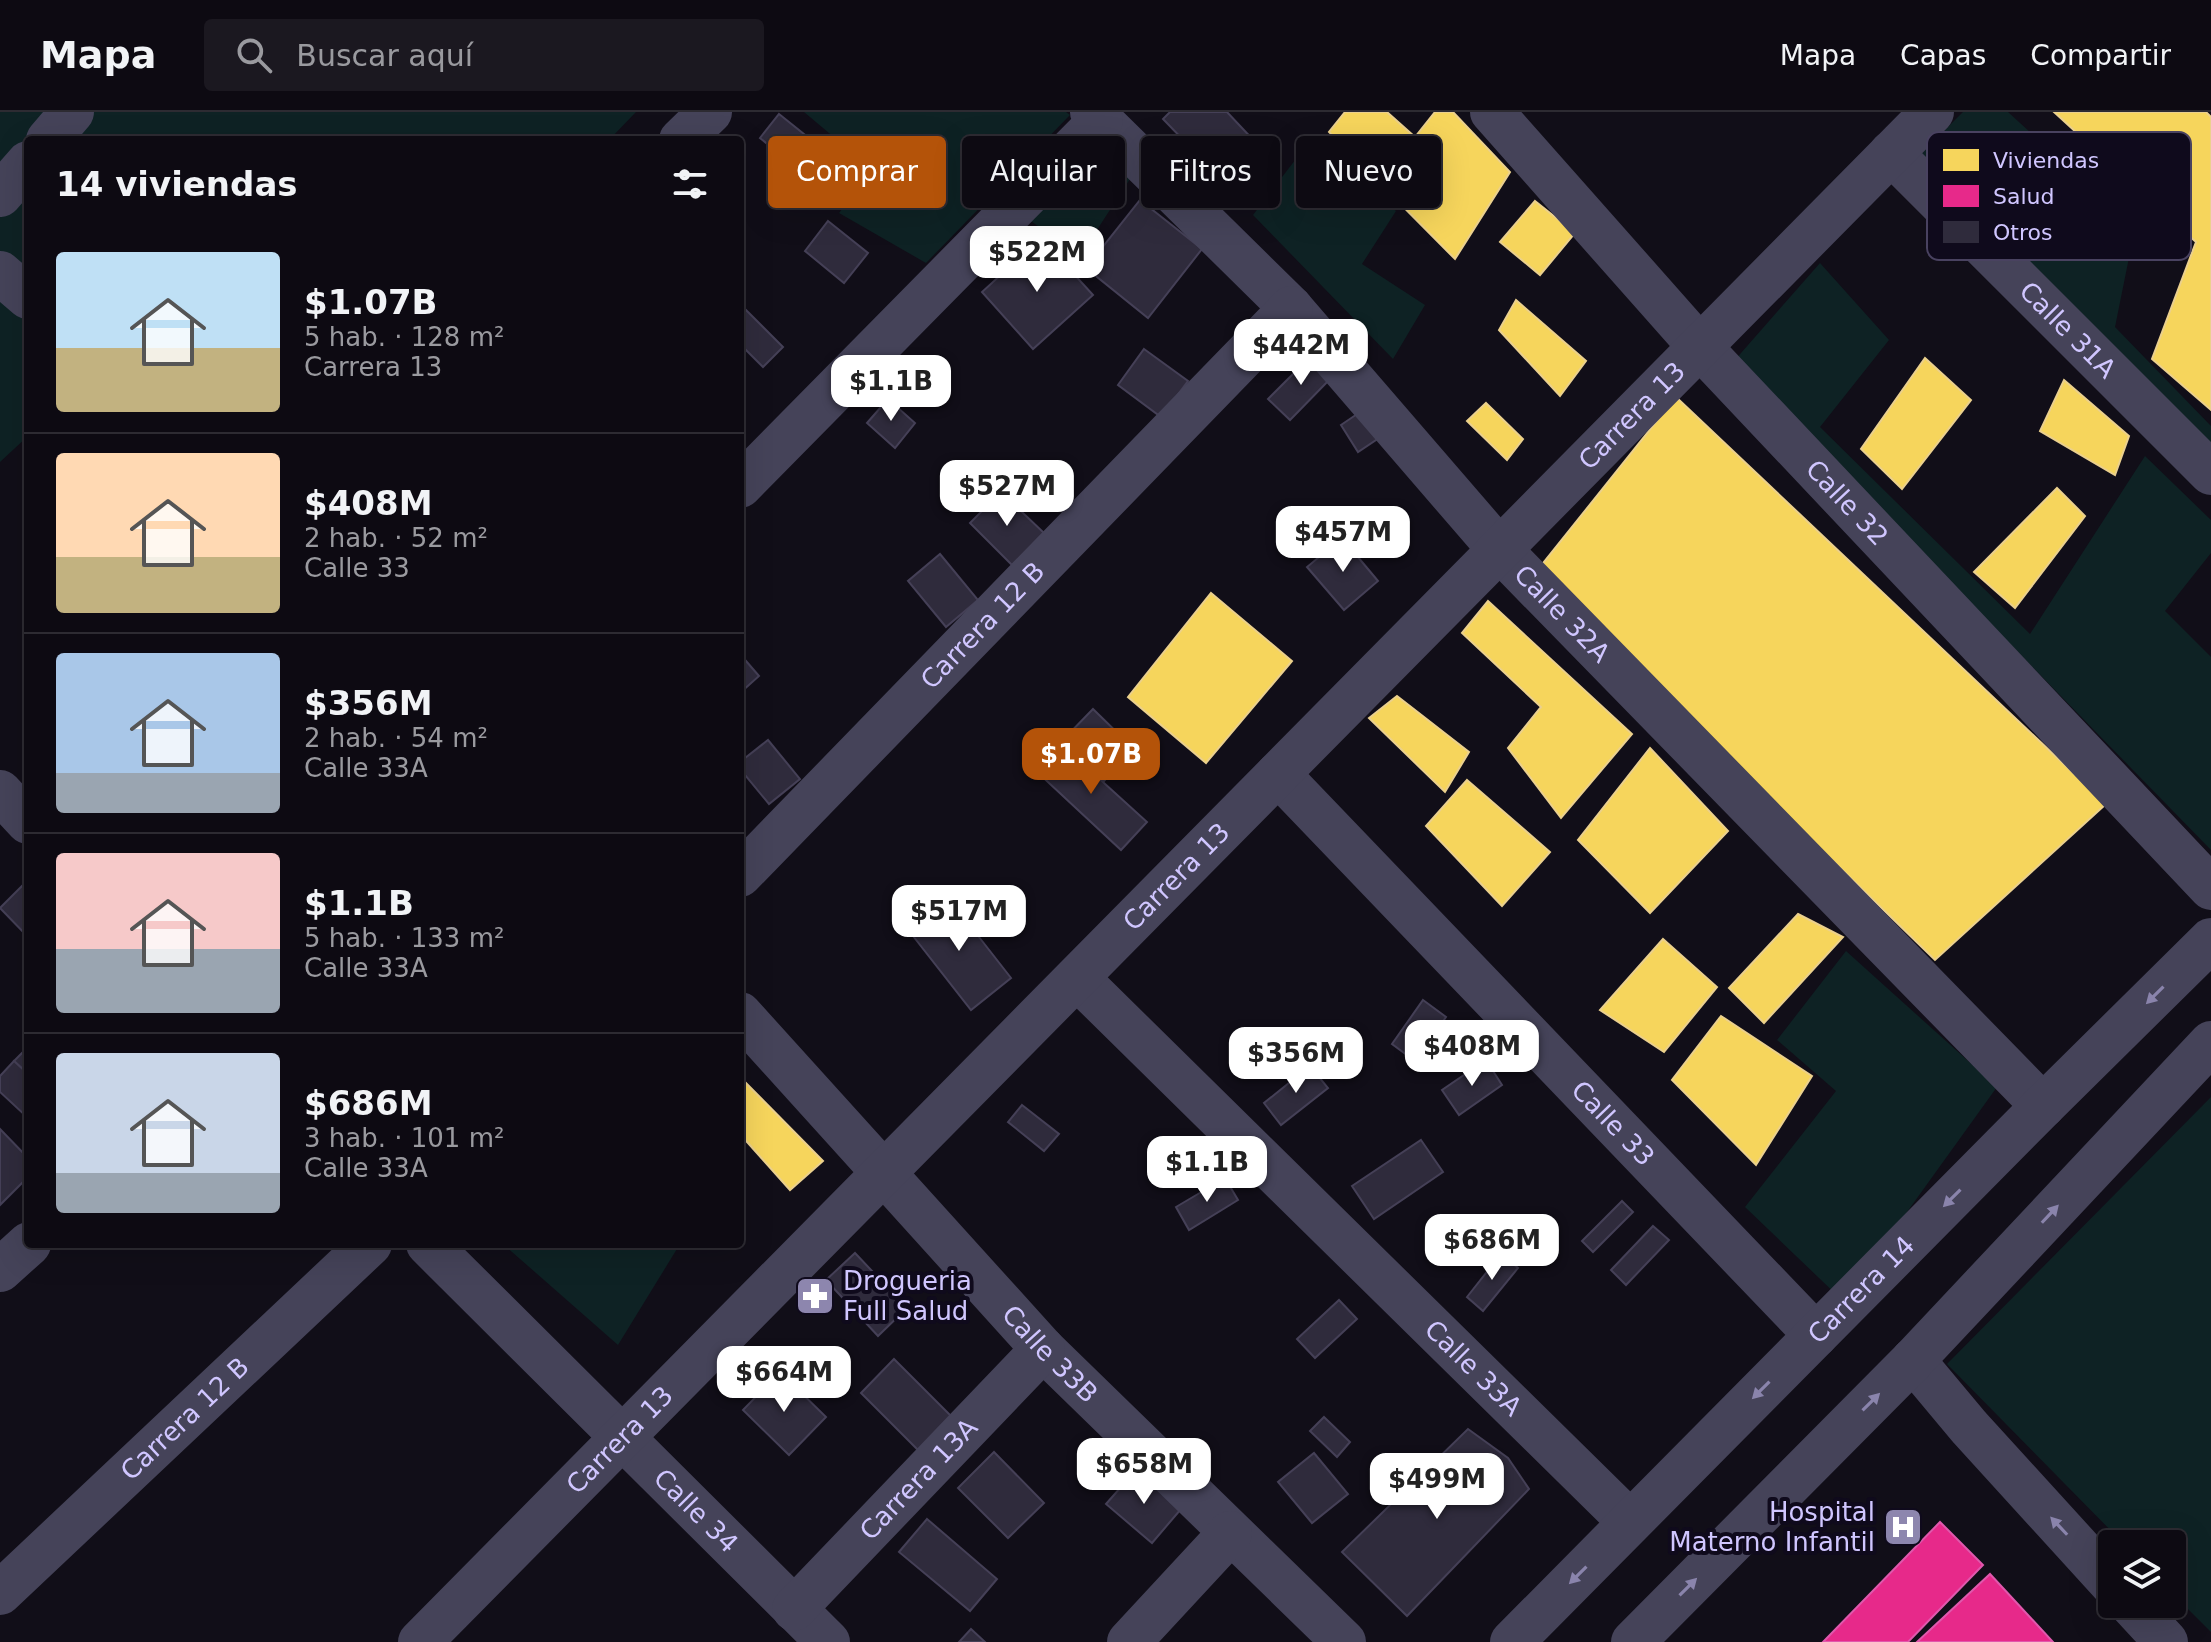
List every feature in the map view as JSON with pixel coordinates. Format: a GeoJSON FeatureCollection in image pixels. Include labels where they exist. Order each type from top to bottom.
{"type":"FeatureCollection","features":[{"type":"Feature","properties":{"kind":"street"},"geometry":{"type":"LineString","coordinates":[[51,136],[72,112]]}},
{"type":"Feature","properties":{"kind":"street"},"geometry":{"type":"LineString","coordinates":[[685,136],[710,112]]}},
{"type":"Feature","properties":{"kind":"street","name":"Calle 32"},"geometry":{"type":"LineString","coordinates":[[1492,112],[1700,347],[2211,888]]}},
{"type":"Feature","properties":{"kind":"street","name":"Carrera 13"},"geometry":{"type":"LineString","coordinates":[[420,1642],[1932,112]]}},
{"type":"Feature","properties":{"kind":"street"},"geometry":{"type":"LineString","coordinates":[[744,482],[1096,116]]}},
{"type":"Feature","properties":{"kind":"street","name":"Calle 32A"},"geometry":{"type":"LineString","coordinates":[[1096,116],[1291,308],[1499,549],[2043,1106]]}},
{"type":"Feature","properties":{"kind":"street","name":"Calle 31A"},"geometry":{"type":"LineString","coordinates":[[1891,153],[1927,189]]}},
{"type":"Feature","properties":{"kind":"street"},"geometry":{"type":"LineString","coordinates":[[0,195],[24,168]]}},
{"type":"Feature","properties":{"kind":"street","name":"Calle 31A"},"geometry":{"type":"LineString","coordinates":[[1998,260],[2211,473]]}},
{"type":"Feature","properties":{"kind":"street"},"geometry":{"type":"LineString","coordinates":[[0,273],[24,294]]}},
{"type":"Feature","properties":{"kind":"street","name":"Carrera 12 B"},"geometry":{"type":"LineString","coordinates":[[744,871],[1291,308]]}},
{"type":"Feature","properties":{"kind":"street","name":"Calle 33"},"geometry":{"type":"LineString","coordinates":[[1278,774],[1816,1335]]}},
{"type":"Feature","properties":{"kind":"street","name":"Carrera 14"},"geometry":{"type":"LineString","coordinates":[[1515,1641],[2211,940]]}},
{"type":"Feature","properties":{"kind":"street","name":"Calle 33A"},"geometry":{"type":"LineString","coordinates":[[1077,978],[1630,1522]]}},
{"type":"Feature","properties":{"kind":"street","name":"Calle 33B"},"geometry":{"type":"LineString","coordinates":[[744,1018],[1043,1349],[1344,1642]]}},
{"type":"Feature","properties":{"kind":"street"},"geometry":{"type":"LineString","coordinates":[[1633,1642],[1913,1360],[2211,1043]]}},
{"type":"Feature","properties":{"kind":"street"},"geometry":{"type":"LineString","coordinates":[[0,1270],[25,1248]]}},
{"type":"Feature","properties":{"kind":"street","name":"Carrera 12 B"},"geometry":{"type":"LineString","coordinates":[[0,1593],[366,1248]]}},
{"type":"Feature","properties":{"kind":"street","name":"Calle 34"},"geometry":{"type":"LineString","coordinates":[[432,1248],[828,1642]]}},
{"type":"Feature","properties":{"kind":"street","name":"Carrera 13A"},"geometry":{"type":"LineString","coordinates":[[794,1609],[1043,1349]]}},
{"type":"Feature","properties":{"kind":"street"},"geometry":{"type":"LineString","coordinates":[[1913,1360],[1969,1427],[2098,1569]]}},
{"type":"Feature","properties":{"kind":"street"},"geometry":{"type":"LineString","coordinates":[[1129,1642],[1230,1533]]}},
{"type":"Feature","properties":{"kind":"street"},"geometry":{"type":"LineString","coordinates":[[2144,1618],[2166,1642]]}},
{"type":"Feature","properties":{"kind":"green space"},"geometry":{"type":"Polygon","coordinates":[[[0,112],[636,112],[613,136],[24,136],[24,440],[0,462],[0,112]]]}},
{"type":"Feature","properties":{"kind":"green space"},"geometry":{"type":"Polygon","coordinates":[[[804,112],[1066,112],[1070,115],[1050,136],[962,136],[962,208],[980,208],[926,263],[839,213],[843,208],[946,208],[946,136],[833,136],[804,112]]]}},
{"type":"Feature","properties":{"kind":"green space"},"geometry":{"type":"Polygon","coordinates":[[[1963,112],[2008,112],[2030,132],[1943,132],[1963,112]]]}},
{"type":"Feature","properties":{"kind":"green space"},"geometry":{"type":"Polygon","coordinates":[[[1296,159],[1296,208],[1393,208],[1396,211],[1362,264],[1425,305],[1393,359],[1253,215],[1258,208],[1280,208],[1280,180],[1296,159]]]}},
{"type":"Feature","properties":{"kind":"green space"},"geometry":{"type":"Polygon","coordinates":[[[1027,208],[1111,208],[1080,256],[1021,214],[1027,208]]]}},
{"type":"Feature","properties":{"kind":"green space"},"geometry":{"type":"Polygon","coordinates":[[[2027,260],[2129,260],[2115,327],[2211,426],[2211,445],[2027,260]]]}},
{"type":"Feature","properties":{"kind":"green space"},"geometry":{"type":"Polygon","coordinates":[[[1820,263],[1889,340],[1820,427],[2030,634],[2145,456],[2211,520],[2211,553],[2165,611],[2211,657],[2211,850],[1734,361],[1820,263]]]}},
{"type":"Feature","properties":{"kind":"green space"},"geometry":{"type":"Polygon","coordinates":[[[1846,951],[1997,1087],[1843,1301],[1745,1207],[1836,1091],[1777,1040],[1846,951]]]}},
{"type":"Feature","properties":{"kind":"green space"},"geometry":{"type":"Polygon","coordinates":[[[2211,1097],[2211,1632],[2186,1607],[2186,1530],[2110,1530],[1947,1364],[2211,1097]]]}},
{"type":"Feature","properties":{"kind":"green space"},"geometry":{"type":"Polygon","coordinates":[[[508,1248],[678,1248],[618,1345],[508,1248]]]}},
{"type":"Feature","properties":{"kind":"building: Viviendas"},"geometry":{"type":"Polygon","coordinates":[[[1345,112],[1387,112],[1414,136],[1333,136],[1329,132],[1345,112]]]}},
{"type":"Feature","properties":{"kind":"building: Viviendas"},"geometry":{"type":"Polygon","coordinates":[[[1435,112],[1453,112],[1510,172],[1455,259],[1404,208],[1441,208],[1441,136],[1416,136],[1435,112]]]}},
{"type":"Feature","properties":{"kind":"building: Viviendas"},"geometry":{"type":"Polygon","coordinates":[[[2054,112],[2206,112],[2211,117],[2211,410],[2152,359],[2196,242],[2191,237],[2191,132],[2076,132],[2054,112]]]}},
{"type":"Feature","properties":{"kind":"building: Viviendas"},"geometry":{"type":"Polygon","coordinates":[[[1535,201],[1575,233],[1540,275],[1500,242],[1535,201]]]}},
{"type":"Feature","properties":{"kind":"building: Viviendas"},"geometry":{"type":"Polygon","coordinates":[[[1516,300],[1586,361],[1560,396],[1499,330],[1516,300]]]}},
{"type":"Feature","properties":{"kind":"building: Viviendas"},"geometry":{"type":"Polygon","coordinates":[[[1925,358],[1971,400],[1902,489],[1861,449],[1925,358]]]}},
{"type":"Feature","properties":{"kind":"building: Viviendas"},"geometry":{"type":"Polygon","coordinates":[[[2064,380],[2129,436],[2115,475],[2040,431],[2064,380]]]}},
{"type":"Feature","properties":{"kind":"building: Viviendas"},"geometry":{"type":"Polygon","coordinates":[[[1676,397],[2106,804],[1935,960],[1536,572],[1676,397]]]}},
{"type":"Feature","properties":{"kind":"building: Viviendas"},"geometry":{"type":"Polygon","coordinates":[[[1486,403],[1523,439],[1507,460],[1467,421],[1486,403]]]}},
{"type":"Feature","properties":{"kind":"building: Viviendas"},"geometry":{"type":"Polygon","coordinates":[[[2057,488],[2085,516],[2015,608],[1974,572],[2057,488]]]}},
{"type":"Feature","properties":{"kind":"building: Viviendas"},"geometry":{"type":"Polygon","coordinates":[[[1211,593],[1292,661],[1206,763],[1128,697],[1211,593]]]}},
{"type":"Feature","properties":{"kind":"building: Viviendas"},"geometry":{"type":"Polygon","coordinates":[[[1488,601],[1632,734],[1561,818],[1508,748],[1541,707],[1462,633],[1488,601]]]}},
{"type":"Feature","properties":{"kind":"building: Viviendas"},"geometry":{"type":"Polygon","coordinates":[[[1397,696],[1469,752],[1445,792],[1369,718],[1397,696]]]}},
{"type":"Feature","properties":{"kind":"building: Viviendas"},"geometry":{"type":"Polygon","coordinates":[[[1650,748],[1728,831],[1650,913],[1578,840],[1650,748]]]}},
{"type":"Feature","properties":{"kind":"building: Viviendas"},"geometry":{"type":"Polygon","coordinates":[[[1467,780],[1550,852],[1502,906],[1426,826],[1467,780]]]}},
{"type":"Feature","properties":{"kind":"building: Viviendas"},"geometry":{"type":"Polygon","coordinates":[[[1798,914],[1843,937],[1764,1023],[1729,988],[1798,914]]]}},
{"type":"Feature","properties":{"kind":"building: Viviendas"},"geometry":{"type":"Polygon","coordinates":[[[1663,939],[1717,987],[1664,1052],[1600,1010],[1663,939]]]}},
{"type":"Feature","properties":{"kind":"building: Viviendas"},"geometry":{"type":"Polygon","coordinates":[[[1721,1016],[1812,1076],[1756,1165],[1672,1080],[1721,1016]]]}},
{"type":"Feature","properties":{"kind":"building: Viviendas"},"geometry":{"type":"Polygon","coordinates":[[[744,1081],[823,1161],[790,1190],[744,1138],[744,1081]]]}},
{"type":"Feature","properties":{"kind":"building: Salud"},"geometry":{"type":"Polygon","coordinates":[[[1940,1522],[1983,1565],[1908,1642],[1823,1642],[1940,1522]]]}},
{"type":"Feature","properties":{"kind":"building: Salud"},"geometry":{"type":"Polygon","coordinates":[[[1990,1574],[2053,1642],[1917,1642],[1990,1574]]]}},
{"type":"Feature","properties":{"kind":"building: Otros"},"geometry":{"type":"Polygon","coordinates":[[[1170,112],[1227,112],[1250,136],[1179,136],[1163,119],[1170,112]]]}},
{"type":"Feature","properties":{"kind":"building: Otros"},"geometry":{"type":"Polygon","coordinates":[[[779,114],[806,136],[768,136],[768,145],[760,138],[779,114]]]}},
{"type":"Feature","properties":{"kind":"building: Otros"},"geometry":{"type":"Polygon","coordinates":[[[1140,200],[1141,208],[1150,208],[1202,249],[1148,318],[1086,268],[1140,200]]]}},
{"type":"Feature","properties":{"kind":"building: Otros"},"geometry":{"type":"Polygon","coordinates":[[[828,221],[868,253],[844,283],[805,251],[828,221]]]}},
{"type":"Feature","properties":{"kind":"building: Otros"},"geometry":{"type":"Polygon","coordinates":[[[1041,238],[1093,295],[1033,349],[982,292],[1041,238]]]}},
{"type":"Feature","properties":{"kind":"building: Otros"},"geometry":{"type":"Polygon","coordinates":[[[744,308],[783,347],[763,367],[744,348],[744,308]]]}},
{"type":"Feature","properties":{"kind":"building: Otros"},"geometry":{"type":"Polygon","coordinates":[[[1144,349],[1188,381],[1161,417],[1118,385],[1144,349]]]}},
{"type":"Feature","properties":{"kind":"building: Otros"},"geometry":{"type":"Polygon","coordinates":[[[1313,354],[1334,375],[1290,420],[1268,399],[1313,354]]]}},
{"type":"Feature","properties":{"kind":"building: Otros"},"geometry":{"type":"Polygon","coordinates":[[[888,399],[915,423],[895,448],[867,423],[888,399]]]}},
{"type":"Feature","properties":{"kind":"building: Otros"},"geometry":{"type":"Polygon","coordinates":[[[1366,408],[1385,434],[1358,452],[1341,425],[1366,408]]]}},
{"type":"Feature","properties":{"kind":"building: Otros"},"geometry":{"type":"Polygon","coordinates":[[[1001,492],[1044,533],[1012,565],[970,523],[1001,492]]]}},
{"type":"Feature","properties":{"kind":"building: Otros"},"geometry":{"type":"Polygon","coordinates":[[[1342,538],[1378,581],[1344,610],[1307,567],[1342,538]]]}},
{"type":"Feature","properties":{"kind":"building: Otros"},"geometry":{"type":"Polygon","coordinates":[[[940,554],[978,600],[946,627],[908,581],[940,554]]]}},
{"type":"Feature","properties":{"kind":"building: Otros"},"geometry":{"type":"Polygon","coordinates":[[[744,659],[759,676],[744,689],[744,659]]]}},
{"type":"Feature","properties":{"kind":"building: Otros"},"geometry":{"type":"Polygon","coordinates":[[[1093,709],[1134,749],[1103,782],[1060,743],[1093,709]]]}},
{"type":"Feature","properties":{"kind":"building: Otros"},"geometry":{"type":"Polygon","coordinates":[[[768,740],[800,779],[769,804],[744,774],[744,759],[768,740]]]}},
{"type":"Feature","properties":{"kind":"building: Otros"},"geometry":{"type":"Polygon","coordinates":[[[1060,743],[1147,822],[1121,850],[1035,770],[1060,743]]]}},
{"type":"Feature","properties":{"kind":"building: Otros"},"geometry":{"type":"Polygon","coordinates":[[[24,884],[24,933],[0,908],[24,884]]]}},
{"type":"Feature","properties":{"kind":"building: Otros"},"geometry":{"type":"Polygon","coordinates":[[[947,896],[1011,978],[971,1010],[906,927],[947,896]]]}},
{"type":"Feature","properties":{"kind":"building: Otros"},"geometry":{"type":"Polygon","coordinates":[[[1423,1000],[1446,1017],[1415,1061],[1392,1044],[1423,1000]]]}},
{"type":"Feature","properties":{"kind":"building: Otros"},"geometry":{"type":"Polygon","coordinates":[[[24,1051],[24,1070],[14,1061],[24,1051]]]}},
{"type":"Feature","properties":{"kind":"building: Otros"},"geometry":{"type":"Polygon","coordinates":[[[1486,1060],[1502,1085],[1459,1115],[1442,1090],[1486,1060]]]}},
{"type":"Feature","properties":{"kind":"building: Otros"},"geometry":{"type":"Polygon","coordinates":[[[14,1061],[24,1070],[24,1114],[0,1092],[0,1076],[14,1061]]]}},
{"type":"Feature","properties":{"kind":"building: Otros"},"geometry":{"type":"Polygon","coordinates":[[[1310,1066],[1328,1088],[1281,1125],[1264,1103],[1310,1066]]]}},
{"type":"Feature","properties":{"kind":"building: Otros"},"geometry":{"type":"Polygon","coordinates":[[[1022,1105],[1059,1134],[1044,1151],[1008,1122],[1022,1105]]]}},
{"type":"Feature","properties":{"kind":"building: Otros"},"geometry":{"type":"Polygon","coordinates":[[[0,1129],[24,1154],[24,1181],[0,1205],[0,1129]]]}},
{"type":"Feature","properties":{"kind":"building: Otros"},"geometry":{"type":"Polygon","coordinates":[[[1421,1140],[1443,1172],[1374,1219],[1352,1186],[1421,1140]]]}},
{"type":"Feature","properties":{"kind":"building: Otros"},"geometry":{"type":"Polygon","coordinates":[[[1225,1178],[1238,1200],[1189,1230],[1176,1207],[1225,1178]]]}},
{"type":"Feature","properties":{"kind":"building: Otros"},"geometry":{"type":"Polygon","coordinates":[[[1622,1201],[1633,1212],[1593,1252],[1582,1241],[1622,1201]]]}},
{"type":"Feature","properties":{"kind":"building: Otros"},"geometry":{"type":"Polygon","coordinates":[[[1653,1226],[1669,1240],[1626,1285],[1611,1270],[1653,1226]]]}},
{"type":"Feature","properties":{"kind":"building: Otros"},"geometry":{"type":"Polygon","coordinates":[[[855,1253],[907,1308],[878,1336],[826,1280],[855,1253]]]}},
{"type":"Feature","properties":{"kind":"building: Otros"},"geometry":{"type":"Polygon","coordinates":[[[1501,1254],[1518,1268],[1483,1311],[1467,1297],[1501,1254]]]}},
{"type":"Feature","properties":{"kind":"building: Otros"},"geometry":{"type":"Polygon","coordinates":[[[1339,1300],[1357,1319],[1315,1358],[1297,1339],[1339,1300]]]}},
{"type":"Feature","properties":{"kind":"building: Otros"},"geometry":{"type":"Polygon","coordinates":[[[894,1359],[954,1419],[920,1452],[861,1393],[894,1359]]]}},
{"type":"Feature","properties":{"kind":"building: Otros"},"geometry":{"type":"Polygon","coordinates":[[[780,1372],[826,1417],[789,1455],[743,1410],[780,1372]]]}},
{"type":"Feature","properties":{"kind":"building: Otros"},"geometry":{"type":"Polygon","coordinates":[[[1324,1417],[1350,1442],[1337,1457],[1310,1431],[1324,1417]]]}},
{"type":"Feature","properties":{"kind":"building: Otros"},"geometry":{"type":"Polygon","coordinates":[[[1468,1429],[1508,1458],[1529,1489],[1407,1616],[1342,1552],[1468,1429]]]}},
{"type":"Feature","properties":{"kind":"building: Otros"},"geometry":{"type":"Polygon","coordinates":[[[994,1452],[1044,1503],[1008,1538],[958,1488],[994,1452]]]}},
{"type":"Feature","properties":{"kind":"building: Otros"},"geometry":{"type":"Polygon","coordinates":[[[1314,1453],[1348,1494],[1312,1523],[1278,1482],[1314,1453]]]}},
{"type":"Feature","properties":{"kind":"building: Otros"},"geometry":{"type":"Polygon","coordinates":[[[1136,1470],[1181,1509],[1152,1543],[1106,1504],[1136,1470]]]}},
{"type":"Feature","properties":{"kind":"building: Otros"},"geometry":{"type":"Polygon","coordinates":[[[927,1519],[997,1579],[970,1611],[899,1552],[927,1519]]]}},
{"type":"Feature","properties":{"kind":"building: Otros"},"geometry":{"type":"Polygon","coordinates":[[[971,1629],[985,1642],[959,1642],[971,1629]]]}},
{"type":"Feature","properties":{"kind":"place","name":"Drogueria Full Salud"},"geometry":{"type":"Point","coordinates":[815,1296]}},
{"type":"Feature","properties":{"kind":"place","name":"Hospital Materno Infantil"},"geometry":{"type":"Point","coordinates":[1903,1527]}}]}
